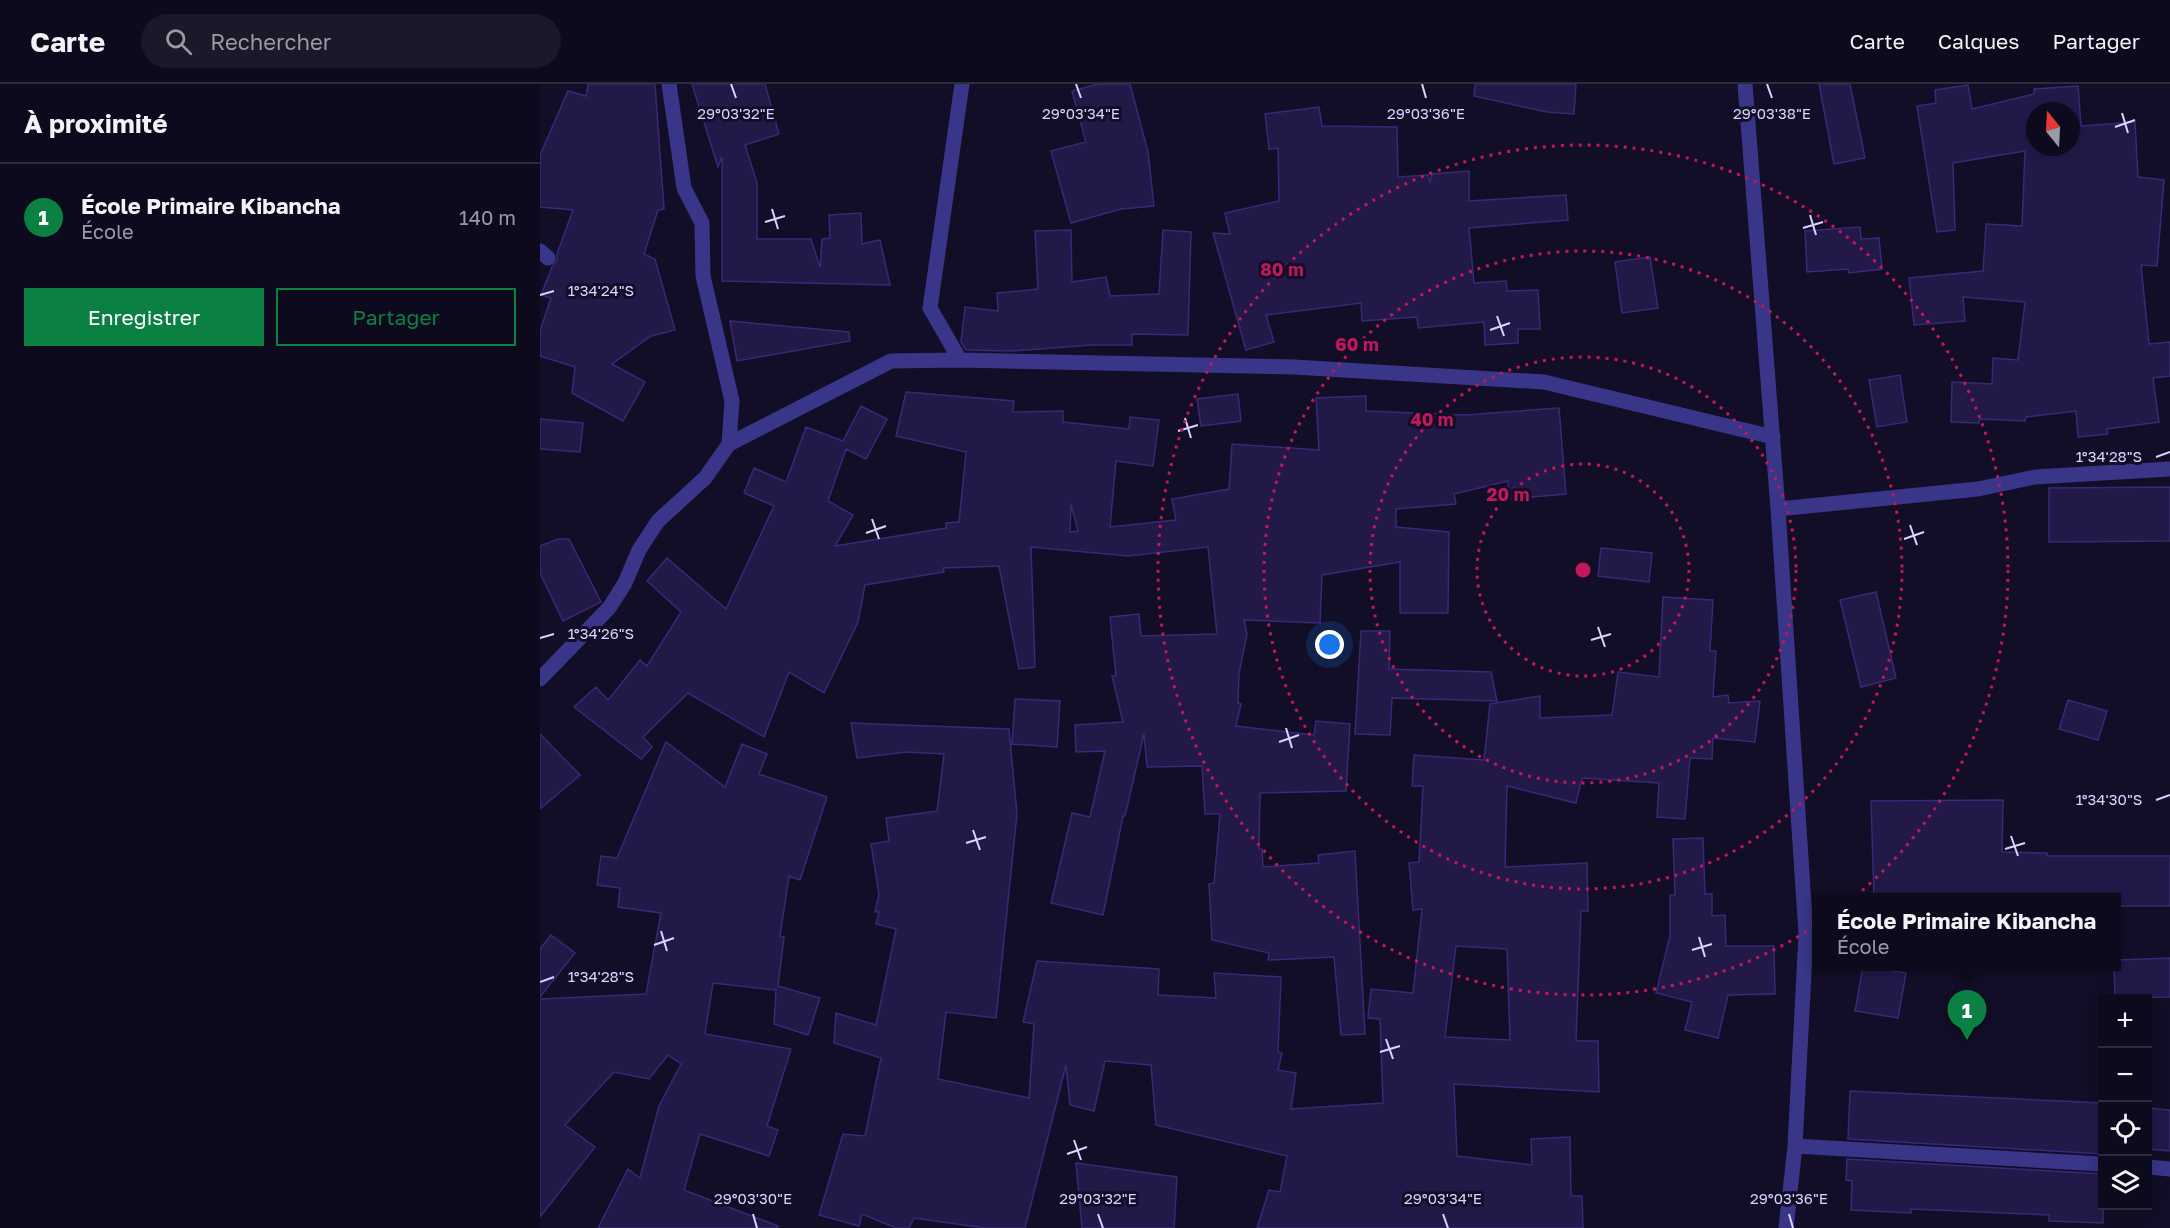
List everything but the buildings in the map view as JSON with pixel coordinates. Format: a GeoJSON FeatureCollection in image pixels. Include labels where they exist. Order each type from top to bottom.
{"type":"FeatureCollection","features":[{"type":"Feature","properties":{"kind":"street"},"geometry":{"type":"LineString","coordinates":[[669,84],[684,188],[702,223],[703,276],[732,401],[729,444]]}},
{"type":"Feature","properties":{"kind":"street"},"geometry":{"type":"LineString","coordinates":[[960,360],[930,308],[962,84]]}},
{"type":"Feature","properties":{"kind":"street"},"geometry":{"type":"LineString","coordinates":[[1745,84],[1773,437],[1806,934],[1795,1146],[1786,1228]]}},
{"type":"Feature","properties":{"kind":"street"},"geometry":{"type":"LineString","coordinates":[[540,679],[609,608],[625,583],[639,550],[658,521],[705,478],[729,444],[891,361],[960,360],[1294,367],[1544,382],[1773,437]]}},
{"type":"Feature","properties":{"kind":"street"},"geometry":{"type":"LineString","coordinates":[[1778,509],[1978,489],[2036,477],[2170,469]]}},
{"type":"Feature","properties":{"kind":"street"},"geometry":{"type":"LineString","coordinates":[[1795,1146],[2098,1164]]}},
{"type":"Feature","properties":{"kind":"street"},"geometry":{"type":"LineString","coordinates":[[2152,1167],[2170,1169]]}},
{"type":"Feature","properties":{"kind":"place","name":"École Primaire Kibancha"},"geometry":{"type":"Point","coordinates":[1967,1040]}}]}
